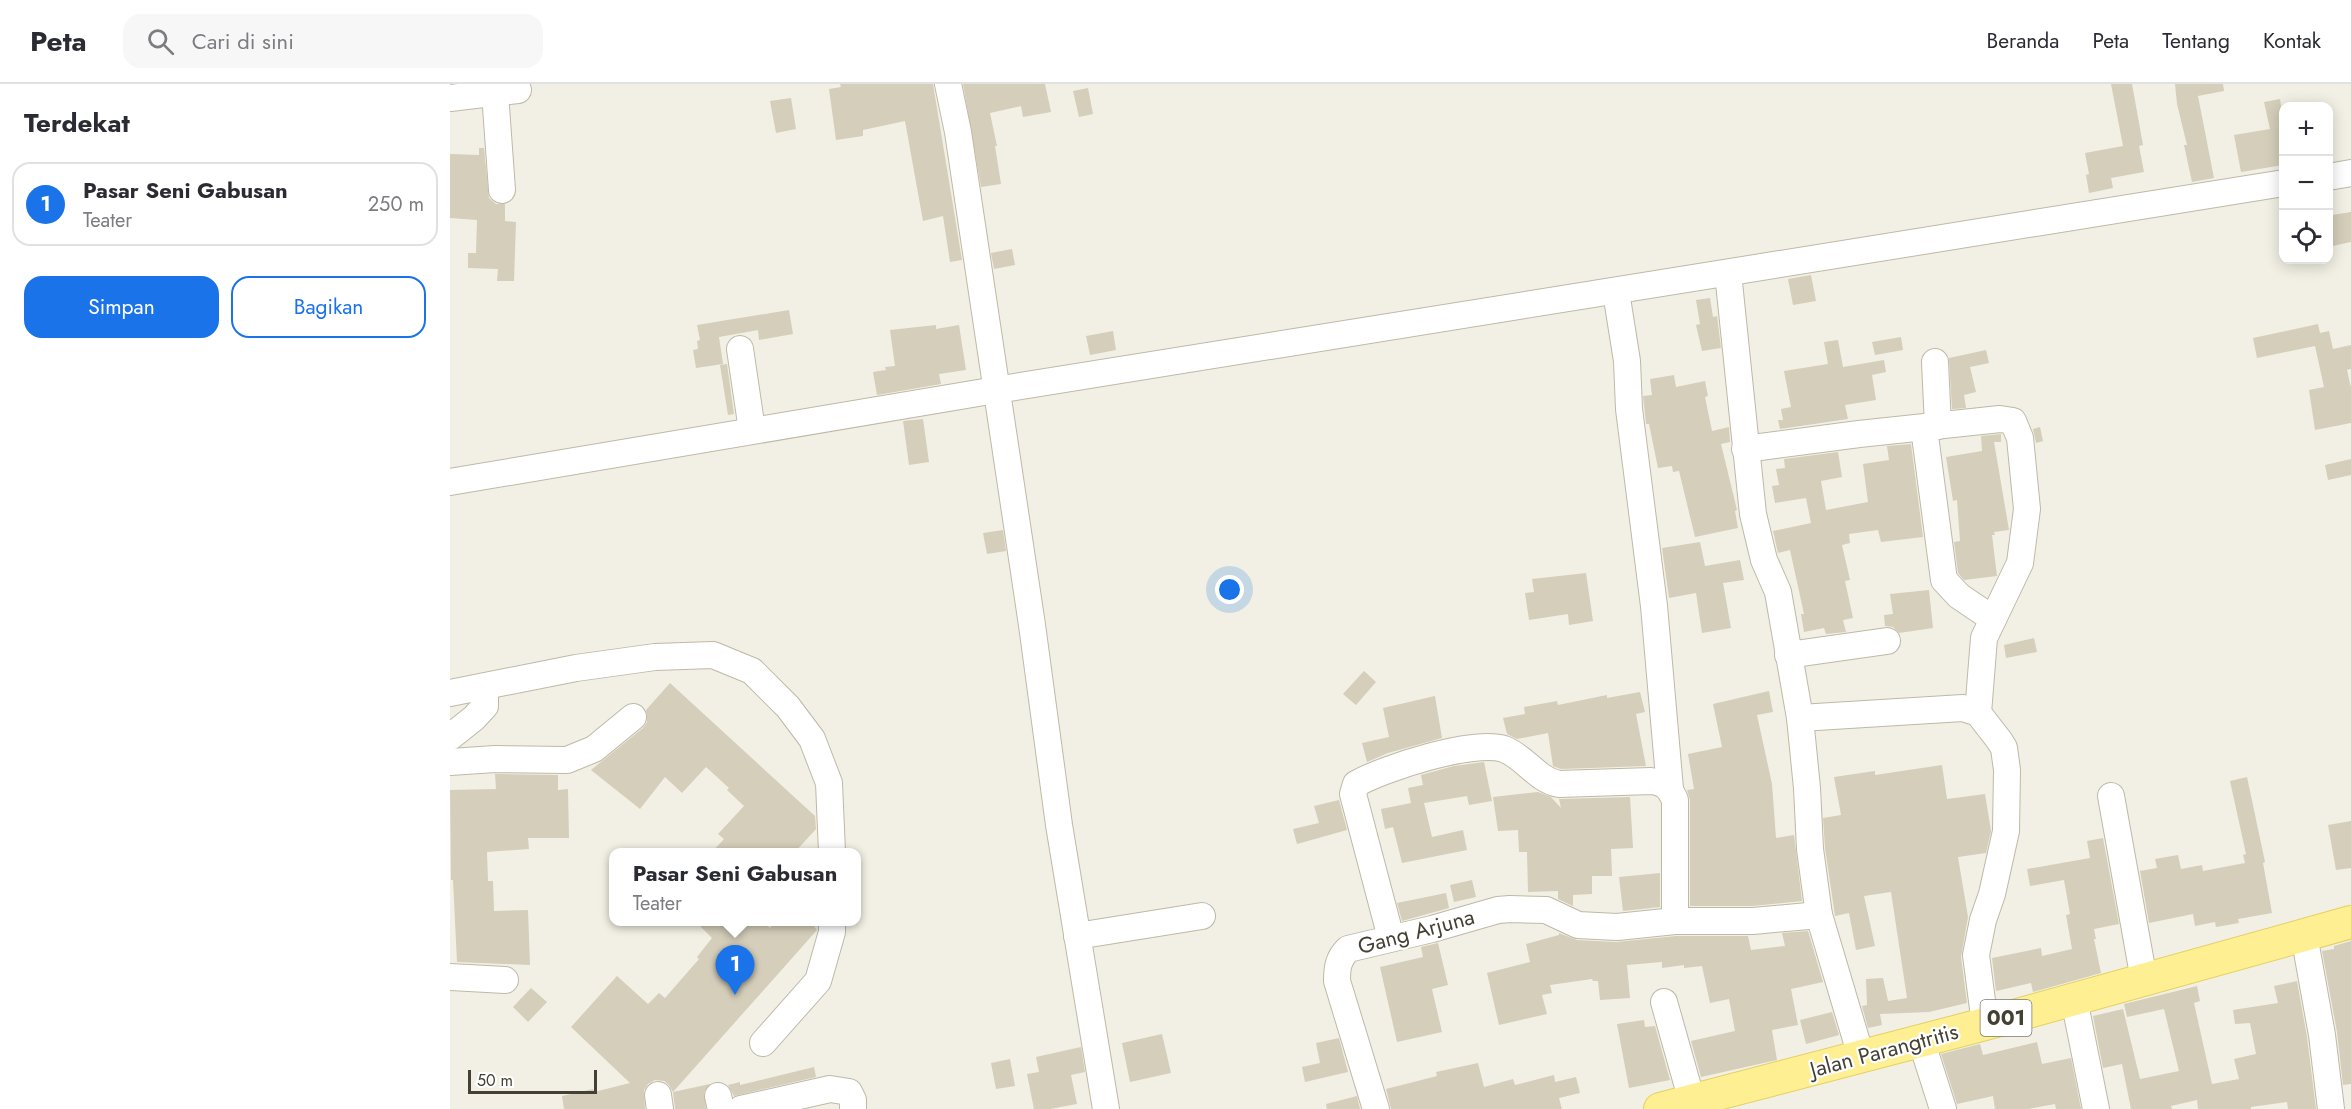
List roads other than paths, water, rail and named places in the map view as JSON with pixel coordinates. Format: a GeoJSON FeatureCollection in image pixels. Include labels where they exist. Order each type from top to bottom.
{"type":"FeatureCollection","features":[{"type":"Feature","properties":{"kind":"main road","name":"Jalan Parangtritis"},"geometry":{"type":"LineString","coordinates":[[1660,1109],[1984,1024],[2351,922]]}},
{"type":"Feature","properties":{"kind":"street"},"geometry":{"type":"LineString","coordinates":[[948,84],[960,143],[1032,625],[1060,834],[1106,1109]]}},
{"type":"Feature","properties":{"kind":"street"},"geometry":{"type":"LineString","coordinates":[[450,98],[507,92],[502,190]]}},
{"type":"Feature","properties":{"kind":"street"},"geometry":{"type":"LineString","coordinates":[[2333,176],[2351,173]]}},
{"type":"Feature","properties":{"kind":"street"},"geometry":{"type":"LineString","coordinates":[[450,482],[996,390],[2279,184]]}},
{"type":"Feature","properties":{"kind":"street"},"geometry":{"type":"LineString","coordinates":[[1728,273],[1745,449],[1758,541],[1778,592],[1800,718],[1810,849],[1819,915],[1861,1056]]}},
{"type":"Feature","properties":{"kind":"street"},"geometry":{"type":"LineString","coordinates":[[1616,292],[1627,361],[1629,409],[1654,606],[1670,789],[1675,800],[1676,921],[1753,921],[1819,915]]}},
{"type":"Feature","properties":{"kind":"street"},"geometry":{"type":"LineString","coordinates":[[740,349],[752,430]]}},
{"type":"Feature","properties":{"kind":"street"},"geometry":{"type":"LineString","coordinates":[[1935,362],[1931,427],[1944,580],[1959,596],[1993,620]]}},
{"type":"Feature","properties":{"kind":"street"},"geometry":{"type":"LineString","coordinates":[[1745,449],[1859,434],[2008,419],[2013,421],[2017,427],[2027,509],[2020,563],[1984,638],[1978,713]]}},
{"type":"Feature","properties":{"kind":"street"},"geometry":{"type":"LineString","coordinates":[[1788,655],[1887,641]]}},
{"type":"Feature","properties":{"kind":"street"},"geometry":{"type":"LineString","coordinates":[[450,693],[485,688],[576,668],[655,657],[713,655],[752,671],[788,707],[812,739],[829,783],[832,848]]}},
{"type":"Feature","properties":{"kind":"street"},"geometry":{"type":"LineString","coordinates":[[450,737],[485,706],[485,688]]}},
{"type":"Feature","properties":{"kind":"street"},"geometry":{"type":"LineString","coordinates":[[1800,718],[1963,708],[1978,713],[2004,748],[2007,770],[2006,831],[1992,894],[1983,920],[1977,955],[1984,1024]]}},
{"type":"Feature","properties":{"kind":"street"},"geometry":{"type":"LineString","coordinates":[[450,762],[495,759],[567,760],[594,749],[633,717]]}},
{"type":"Feature","properties":{"kind":"street"},"geometry":{"type":"LineString","coordinates":[[1391,938],[1353,794],[1356,784],[1403,764],[1455,751],[1491,747],[1503,749],[1515,755],[1549,782],[1651,781],[1663,783],[1670,789]]}},
{"type":"Feature","properties":{"kind":"street"},"geometry":{"type":"LineString","coordinates":[[2111,796],[2144,980]]}},
{"type":"Feature","properties":{"kind":"street","name":"Gang Arjuna"},"geometry":{"type":"LineString","coordinates":[[1376,1109],[1337,981],[1337,968],[1341,955],[1348,949],[1498,910],[1546,910],[1578,925],[1617,927],[1676,921]]}},
{"type":"Feature","properties":{"kind":"street"},"geometry":{"type":"LineString","coordinates":[[1077,936],[1202,916]]}},
{"type":"Feature","properties":{"kind":"street"},"geometry":{"type":"LineString","coordinates":[[763,1043],[818,981],[832,926]]}},
{"type":"Feature","properties":{"kind":"street"},"geometry":{"type":"LineString","coordinates":[[2304,935],[2323,1044],[2331,1109]]}},
{"type":"Feature","properties":{"kind":"street"},"geometry":{"type":"LineString","coordinates":[[450,978],[505,980]]}},
{"type":"Feature","properties":{"kind":"street"},"geometry":{"type":"LineString","coordinates":[[2074,999],[2096,1109]]}},
{"type":"Feature","properties":{"kind":"street"},"geometry":{"type":"LineString","coordinates":[[1664,1002],[1692,1101]]}},
{"type":"Feature","properties":{"kind":"street"},"geometry":{"type":"LineString","coordinates":[[1921,1040],[1943,1109]]}},
{"type":"Feature","properties":{"kind":"street"},"geometry":{"type":"LineString","coordinates":[[741,1109],[830,1089],[849,1092],[853,1100],[853,1109]]}},
{"type":"Feature","properties":{"kind":"place","name":"Pasar Seni Gabusan"},"geometry":{"type":"Point","coordinates":[735,995]}}]}
